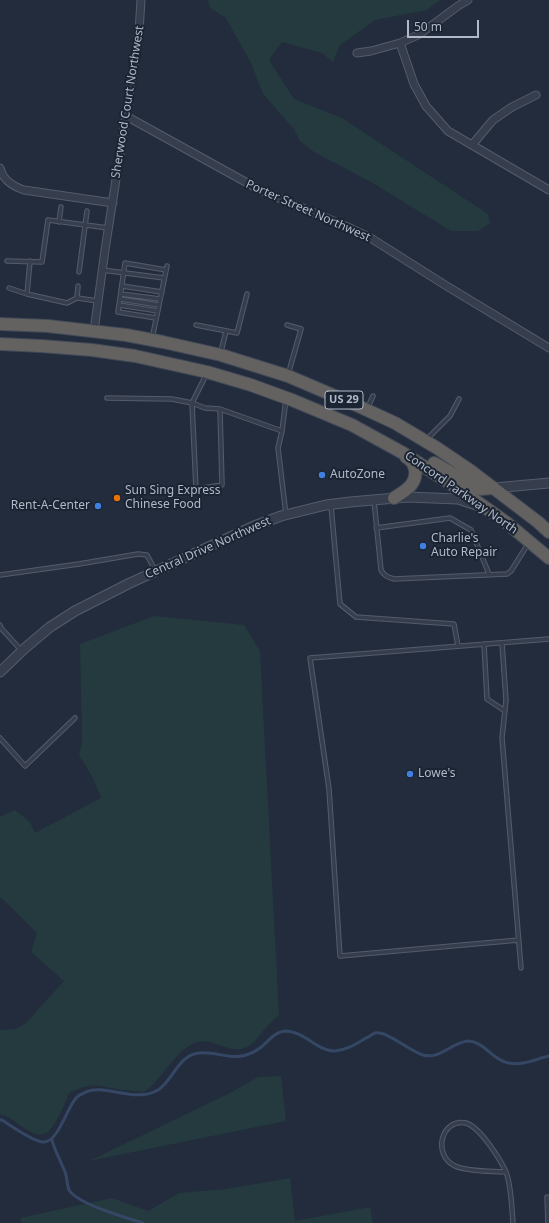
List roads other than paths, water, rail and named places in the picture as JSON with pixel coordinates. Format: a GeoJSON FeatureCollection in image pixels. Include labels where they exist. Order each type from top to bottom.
{"type":"FeatureCollection","features":[{"type":"Feature","properties":{"kind":"highway","name":"Concord Parkway North"},"geometry":{"type":"LineString","coordinates":[[0,324],[48,326],[107,332],[152,340],[221,355],[288,376],[395,423],[471,471],[549,532]]}},
{"type":"Feature","properties":{"kind":"highway"},"geometry":{"type":"LineString","coordinates":[[92,350],[94,331]]}},
{"type":"Feature","properties":{"kind":"highway"},"geometry":{"type":"LineString","coordinates":[[104,352],[107,332]]}},
{"type":"Feature","properties":{"kind":"highway","name":"Concord Parkway North"},"geometry":{"type":"LineString","coordinates":[[0,344],[92,350],[135,356],[207,372],[286,398],[352,425],[403,452],[453,484],[489,510],[530,541],[549,558]]}},
{"type":"Feature","properties":{"kind":"highway"},"geometry":{"type":"LineString","coordinates":[[352,425],[398,441],[480,489],[494,488]]}},
{"type":"Feature","properties":{"kind":"highway"},"geometry":{"type":"LineString","coordinates":[[394,498],[408,489],[413,483],[415,475],[414,466],[403,452]]}},
{"type":"Feature","properties":{"kind":"street","name":"Sherwood Court Northwest"},"geometry":{"type":"LineString","coordinates":[[94,331],[108,228],[139,32],[141,0]]}},
{"type":"Feature","properties":{"kind":"street"},"geometry":{"type":"LineString","coordinates":[[356,53],[371,51],[400,43],[420,34],[468,0]]}},
{"type":"Feature","properties":{"kind":"street"},"geometry":{"type":"LineString","coordinates":[[400,43],[414,84],[426,106],[448,132],[549,190]]}},
{"type":"Feature","properties":{"kind":"street"},"geometry":{"type":"LineString","coordinates":[[472,145],[494,120],[512,107],[536,95]]}},
{"type":"Feature","properties":{"kind":"street","name":"Porter Street Northwest"},"geometry":{"type":"LineString","coordinates":[[126,116],[260,190],[369,237],[549,348]]}},
{"type":"Feature","properties":{"kind":"street"},"geometry":{"type":"LineString","coordinates":[[0,168],[2,176],[14,186],[24,190],[112,203]]}},
{"type":"Feature","properties":{"kind":"street"},"geometry":{"type":"LineString","coordinates":[[494,488],[549,483]]}},
{"type":"Feature","properties":{"kind":"street","name":"Central Drive Northwest"},"geometry":{"type":"LineString","coordinates":[[0,672],[50,627],[75,611],[155,571],[254,526],[286,515],[331,504],[407,497],[458,499],[489,510]]}},
{"type":"Feature","properties":{"kind":"lane"},"geometry":{"type":"LineString","coordinates":[[59,222],[61,207]]}},
{"type":"Feature","properties":{"kind":"lane"},"geometry":{"type":"LineString","coordinates":[[80,272],[87,211]]}},
{"type":"Feature","properties":{"kind":"lane"},"geometry":{"type":"LineString","coordinates":[[7,261],[42,262],[48,220],[108,228]]}},
{"type":"Feature","properties":{"kind":"lane"},"geometry":{"type":"LineString","coordinates":[[27,294],[30,261]]}},
{"type":"Feature","properties":{"kind":"lane"},"geometry":{"type":"LineString","coordinates":[[152,340],[166,268],[125,263],[118,312],[156,318]]}},
{"type":"Feature","properties":{"kind":"lane"},"geometry":{"type":"LineString","coordinates":[[102,270],[164,278]]}},
{"type":"Feature","properties":{"kind":"lane"},"geometry":{"type":"LineString","coordinates":[[77,298],[78,286]]}},
{"type":"Feature","properties":{"kind":"lane"},"geometry":{"type":"LineString","coordinates":[[122,286],[162,292]]}},
{"type":"Feature","properties":{"kind":"lane"},"geometry":{"type":"LineString","coordinates":[[9,288],[27,294],[67,303],[77,298],[98,301]]}},
{"type":"Feature","properties":{"kind":"lane"},"geometry":{"type":"LineString","coordinates":[[121,294],[160,299]]}},
{"type":"Feature","properties":{"kind":"lane"},"geometry":{"type":"LineString","coordinates":[[196,324],[237,333],[247,294]]}},
{"type":"Feature","properties":{"kind":"lane"},"geometry":{"type":"LineString","coordinates":[[120,299],[159,305]]}},
{"type":"Feature","properties":{"kind":"lane"},"geometry":{"type":"LineString","coordinates":[[119,305],[158,310]]}},
{"type":"Feature","properties":{"kind":"lane"},"geometry":{"type":"LineString","coordinates":[[287,325],[301,329],[288,376]]}},
{"type":"Feature","properties":{"kind":"lane"},"geometry":{"type":"LineString","coordinates":[[221,355],[226,330]]}},
{"type":"Feature","properties":{"kind":"lane"},"geometry":{"type":"LineString","coordinates":[[207,372],[192,403],[196,489],[222,485],[220,409]]}},
{"type":"Feature","properties":{"kind":"lane"},"geometry":{"type":"LineString","coordinates":[[366,410],[373,396]]}},
{"type":"Feature","properties":{"kind":"lane"},"geometry":{"type":"LineString","coordinates":[[107,398],[172,399],[192,403],[205,408],[220,409],[282,431]]}},
{"type":"Feature","properties":{"kind":"lane"},"geometry":{"type":"LineString","coordinates":[[286,398],[282,431],[278,448],[286,515]]}},
{"type":"Feature","properties":{"kind":"lane"},"geometry":{"type":"LineString","coordinates":[[425,441],[450,416],[459,399]]}},
{"type":"Feature","properties":{"kind":"lane"},"geometry":{"type":"LineString","coordinates":[[374,500],[381,570],[383,574],[394,579],[507,574],[511,571],[530,541]]}},
{"type":"Feature","properties":{"kind":"lane"},"geometry":{"type":"LineString","coordinates":[[331,504],[340,604],[356,617],[454,624],[458,646]]}},
{"type":"Feature","properties":{"kind":"lane"},"geometry":{"type":"LineString","coordinates":[[376,528],[450,518],[471,530],[489,574]]}},
{"type":"Feature","properties":{"kind":"lane"},"geometry":{"type":"LineString","coordinates":[[0,575],[138,554],[147,555],[155,571]]}},
{"type":"Feature","properties":{"kind":"lane"},"geometry":{"type":"LineString","coordinates":[[0,625],[22,651]]}},
{"type":"Feature","properties":{"kind":"lane"},"geometry":{"type":"LineString","coordinates":[[519,940],[340,956],[329,789],[310,658],[549,639]]}},
{"type":"Feature","properties":{"kind":"lane"},"geometry":{"type":"LineString","coordinates":[[502,643],[506,700],[502,738],[521,968]]}},
{"type":"Feature","properties":{"kind":"lane"},"geometry":{"type":"LineString","coordinates":[[484,644],[487,699],[505,711]]}},
{"type":"Feature","properties":{"kind":"lane"},"geometry":{"type":"LineString","coordinates":[[0,738],[25,766],[75,718]]}},
{"type":"Feature","properties":{"kind":"lane"},"geometry":{"type":"LineString","coordinates":[[506,1172],[471,1170],[455,1166],[447,1160],[441,1149],[442,1138],[445,1132],[450,1127],[458,1123],[466,1123],[474,1127],[489,1143],[506,1172],[512,1200],[513,1223]]}},
{"type":"Feature","properties":{"kind":"lane"},"geometry":{"type":"LineString","coordinates":[[546,1197],[548,1223]]}},
{"type":"Feature","properties":{"kind":"waterway"},"geometry":{"type":"LineString","coordinates":[[0,1120],[35,1140],[40,1142],[49,1141],[58,1131],[76,1098],[82,1094],[92,1090],[139,1095],[149,1094],[163,1086],[181,1063],[192,1055],[199,1053],[234,1057],[246,1055],[263,1046],[278,1033],[285,1031],[299,1034],[323,1048],[335,1051],[347,1048],[375,1033],[380,1033],[392,1038],[417,1053],[429,1056],[435,1055],[457,1044],[468,1041],[479,1044],[498,1059],[514,1064],[524,1063],[549,1056]]}},
{"type":"Feature","properties":{"kind":"waterway"},"geometry":{"type":"LineString","coordinates":[[52,1140],[66,1175],[69,1190],[74,1195],[82,1201],[103,1210],[143,1223]]}},
{"type":"Feature","properties":{"kind":"place","name":"AutoZone"},"geometry":{"type":"Point","coordinates":[322,475]}},
{"type":"Feature","properties":{"kind":"place","name":"Sun Sing Express Chinese Food"},"geometry":{"type":"Point","coordinates":[117,498]}},
{"type":"Feature","properties":{"kind":"place","name":"Rent-A-Center"},"geometry":{"type":"Point","coordinates":[98,506]}},
{"type":"Feature","properties":{"kind":"place","name":"Charlie's Auto Repair"},"geometry":{"type":"Point","coordinates":[423,546]}},
{"type":"Feature","properties":{"kind":"place","name":"Lowe's"},"geometry":{"type":"Point","coordinates":[410,774]}}]}
